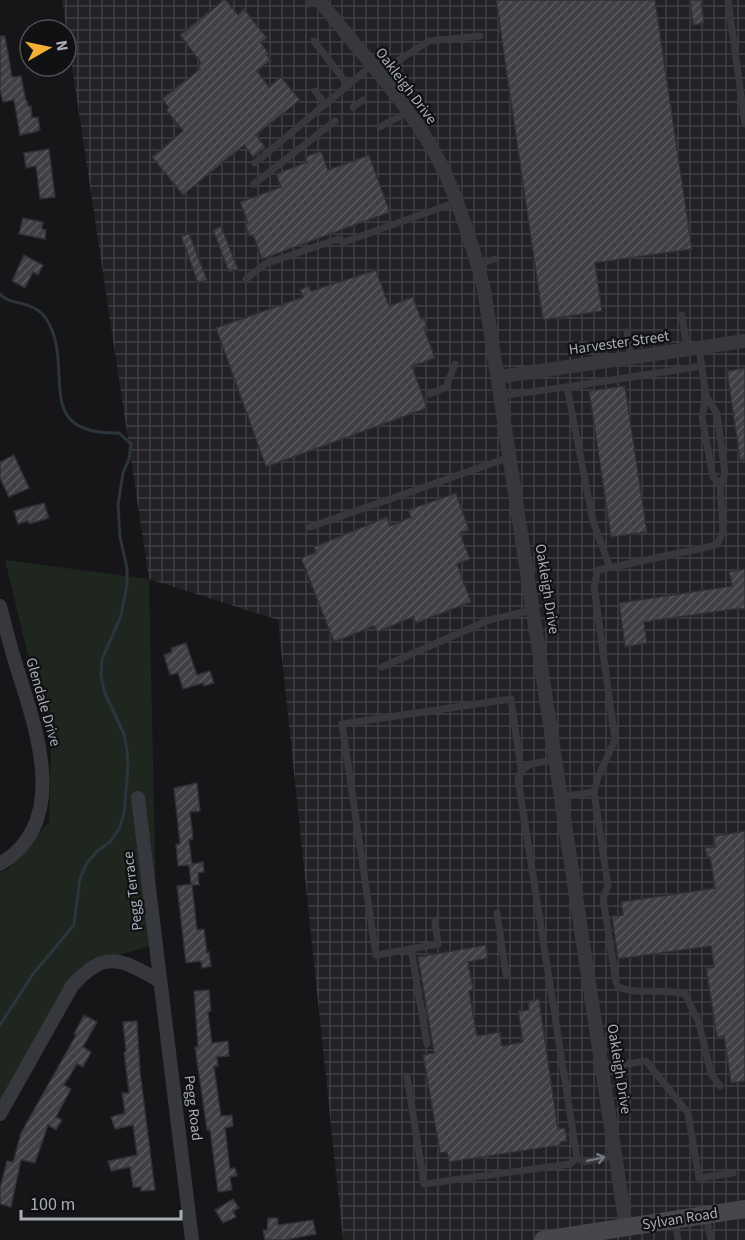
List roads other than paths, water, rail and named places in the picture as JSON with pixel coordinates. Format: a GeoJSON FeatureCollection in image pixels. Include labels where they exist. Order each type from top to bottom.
{"type":"FeatureCollection","features":[{"type":"Feature","properties":{"kind":"main road","name":"Sylvan Road"},"geometry":{"type":"LineString","coordinates":[[543,1240],[745,1209]]}},
{"type":"Feature","properties":{"kind":"street","name":"Oakleigh Drive"},"geometry":{"type":"LineString","coordinates":[[314,1],[408,112],[445,174],[470,234],[478,264],[501,396],[626,1227]]}},
{"type":"Feature","properties":{"kind":"street","name":"Harvester Street"},"geometry":{"type":"LineString","coordinates":[[498,377],[745,341]]}},
{"type":"Feature","properties":{"kind":"street","name":"Glendale Drive"},"geometry":{"type":"LineString","coordinates":[[0,606],[6,655],[40,744],[43,770],[43,792],[33,829],[22,846],[0,864]]}},
{"type":"Feature","properties":{"kind":"street","name":"Pegg Terrace"},"geometry":{"type":"LineString","coordinates":[[138,798],[160,981]]}},
{"type":"Feature","properties":{"kind":"street"},"geometry":{"type":"LineString","coordinates":[[0,1114],[72,986],[87,969],[110,961],[130,964],[160,981]]}},
{"type":"Feature","properties":{"kind":"street","name":"Pegg Road"},"geometry":{"type":"LineString","coordinates":[[160,981],[192,1240]]}},
{"type":"Feature","properties":{"kind":"lane"},"geometry":{"type":"LineString","coordinates":[[728,0],[745,124]]}},
{"type":"Feature","properties":{"kind":"lane"},"geometry":{"type":"LineString","coordinates":[[255,163],[348,85],[374,70],[429,41],[480,36]]}},
{"type":"Feature","properties":{"kind":"lane"},"geometry":{"type":"LineString","coordinates":[[314,41],[348,85]]}},
{"type":"Feature","properties":{"kind":"lane"},"geometry":{"type":"LineString","coordinates":[[315,91],[325,104]]}},
{"type":"Feature","properties":{"kind":"lane"},"geometry":{"type":"LineString","coordinates":[[353,107],[363,100]]}},
{"type":"Feature","properties":{"kind":"lane"},"geometry":{"type":"LineString","coordinates":[[380,127],[408,112]]}},
{"type":"Feature","properties":{"kind":"lane"},"geometry":{"type":"LineString","coordinates":[[254,184],[335,122]]}},
{"type":"Feature","properties":{"kind":"lane"},"geometry":{"type":"LineString","coordinates":[[246,279],[265,264],[338,239],[344,242],[457,202]]}},
{"type":"Feature","properties":{"kind":"lane"},"geometry":{"type":"LineString","coordinates":[[478,264],[495,259]]}},
{"type":"Feature","properties":{"kind":"lane"},"geometry":{"type":"LineString","coordinates":[[682,315],[693,349],[702,366],[706,396],[702,417],[713,477],[720,485]]}},
{"type":"Feature","properties":{"kind":"lane"},"geometry":{"type":"LineString","coordinates":[[627,332],[631,358]]}},
{"type":"Feature","properties":{"kind":"lane"},"geometry":{"type":"LineString","coordinates":[[430,394],[446,387],[455,364]]}},
{"type":"Feature","properties":{"kind":"lane"},"geometry":{"type":"LineString","coordinates":[[501,396],[702,366]]}},
{"type":"Feature","properties":{"kind":"lane"},"geometry":{"type":"LineString","coordinates":[[567,387],[593,521],[610,568]]}},
{"type":"Feature","properties":{"kind":"lane"},"geometry":{"type":"LineString","coordinates":[[706,396],[717,414],[725,474],[720,485],[723,531],[718,544],[598,570],[594,586],[615,740],[598,777],[594,792],[608,886],[603,898],[615,982],[618,987],[635,992],[676,991],[685,994],[699,1023],[711,1074],[720,1086]]}},
{"type":"Feature","properties":{"kind":"lane"},"geometry":{"type":"LineString","coordinates":[[310,527],[510,457]]}},
{"type":"Feature","properties":{"kind":"lane"},"geometry":{"type":"LineString","coordinates":[[382,667],[489,620],[533,610]]}},
{"type":"Feature","properties":{"kind":"lane"},"geometry":{"type":"LineString","coordinates":[[435,922],[438,944],[376,954],[342,724],[511,699],[521,770],[518,778],[519,786],[577,1158]]}},
{"type":"Feature","properties":{"kind":"lane"},"geometry":{"type":"LineString","coordinates":[[521,770],[528,764],[556,760]]}},
{"type":"Feature","properties":{"kind":"lane"},"geometry":{"type":"LineString","coordinates":[[561,797],[594,792]]}},
{"type":"Feature","properties":{"kind":"lane"},"geometry":{"type":"LineString","coordinates":[[496,913],[506,974]]}},
{"type":"Feature","properties":{"kind":"lane"},"geometry":{"type":"LineString","coordinates":[[411,948],[427,1044]]}},
{"type":"Feature","properties":{"kind":"lane"},"geometry":{"type":"LineString","coordinates":[[602,1068],[646,1061],[688,1113],[699,1178],[733,1173]]}},
{"type":"Feature","properties":{"kind":"lane"},"geometry":{"type":"LineString","coordinates":[[407,1076],[424,1184],[570,1164],[577,1158]]}},
{"type":"Feature","properties":{"kind":"lane"},"geometry":{"type":"LineString","coordinates":[[577,1158],[584,1162],[615,1155]]}},
{"type":"Feature","properties":{"kind":"lane"},"geometry":{"type":"LineString","coordinates":[[706,1215],[711,1240]]}},
{"type":"Feature","properties":{"kind":"lane"},"geometry":{"type":"LineString","coordinates":[[675,1221],[678,1240]]}},
{"type":"Feature","properties":{"kind":"waterway"},"geometry":{"type":"LineString","coordinates":[[0,294],[4,298],[35,309],[47,320],[55,339],[60,395],[65,411],[74,423],[92,431],[119,433],[131,444],[118,505],[120,537],[127,568],[127,584],[121,616],[102,659],[101,675],[104,691],[124,734],[127,750],[124,814],[119,829],[110,842],[97,851],[87,863],[80,878],[74,925],[33,974],[0,1025]]}}]}
